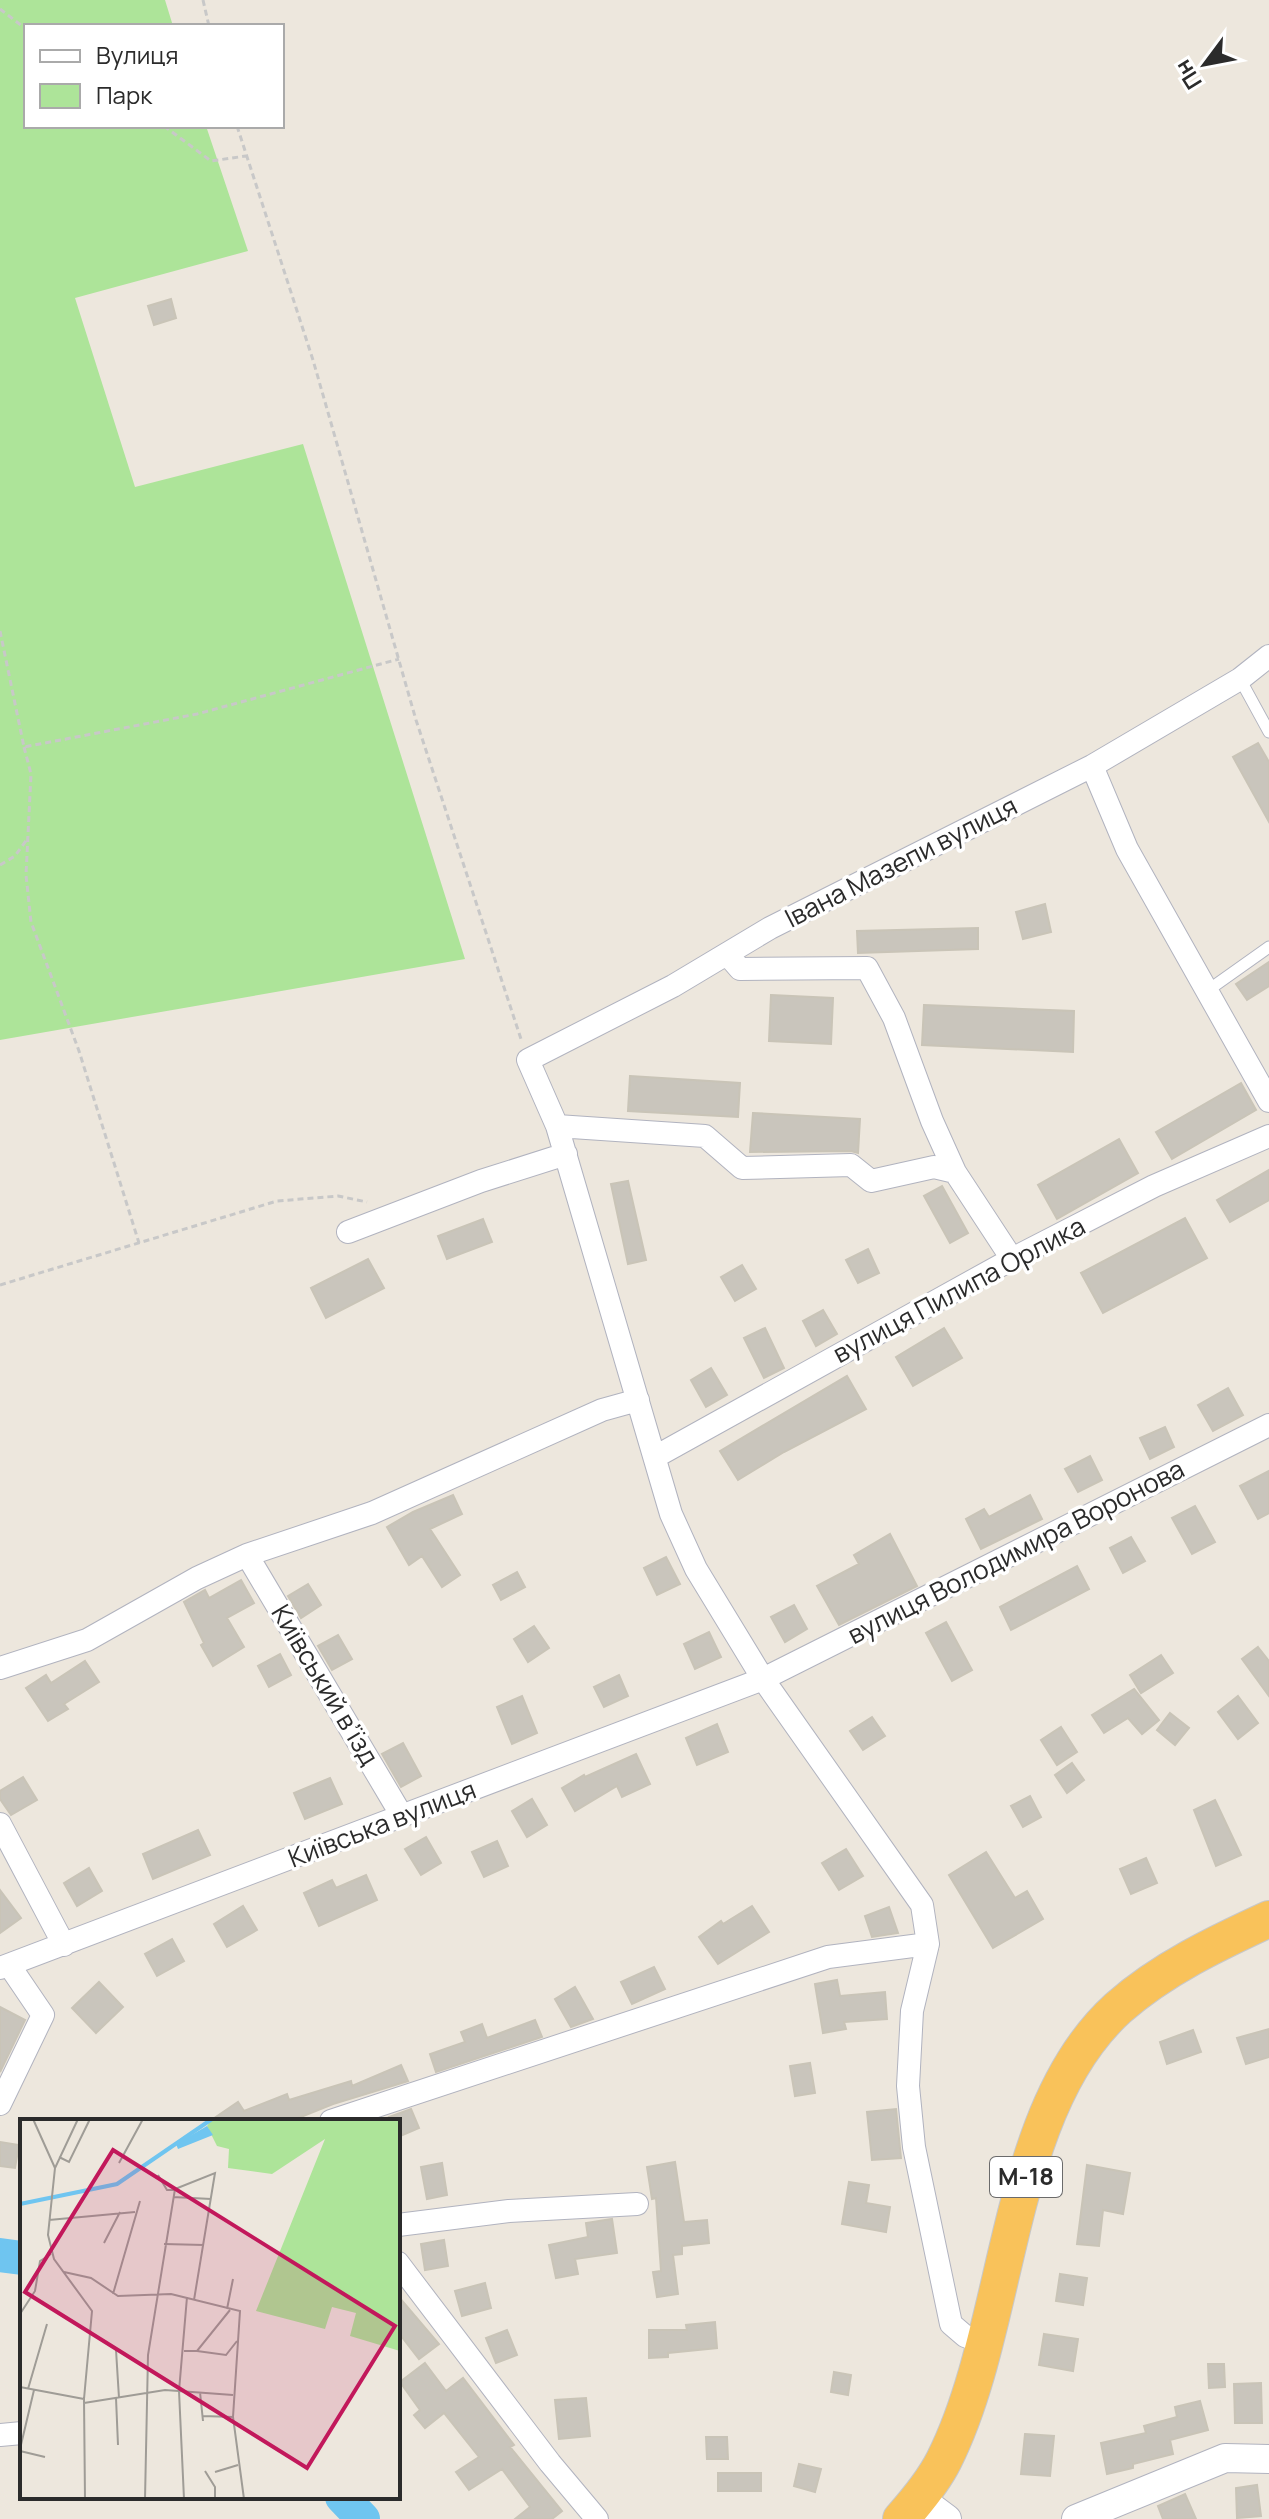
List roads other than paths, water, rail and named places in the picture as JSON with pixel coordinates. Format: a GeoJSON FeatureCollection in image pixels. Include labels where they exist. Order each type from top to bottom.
{"type":"FeatureCollection","features":[{"type":"Feature","properties":{"kind":"highway","name":"М-18"},"geometry":{"type":"LineString","coordinates":[[922,2512],[966,2409],[1032,2155],[1062,2085],[1082,2050],[1117,2009],[1150,1983],[1255,1925]]}},
{"type":"Feature","properties":{"kind":"street","name":"Івана Мазепи вулиця"},"geometry":{"type":"LineString","coordinates":[[557,1126],[528,1060],[673,986],[770,928],[1092,766],[1240,679],[1269,656]]}},
{"type":"Feature","properties":{"kind":"street"},"geometry":{"type":"LineString","coordinates":[[1092,766],[1127,849],[1269,1101]]}},
{"type":"Feature","properties":{"kind":"street"},"geometry":{"type":"LineString","coordinates":[[727,954],[740,969],[867,968],[894,1018],[932,1121],[955,1172],[1012,1259]]}},
{"type":"Feature","properties":{"kind":"street"},"geometry":{"type":"LineString","coordinates":[[955,1172],[934,1167],[871,1181],[851,1165],[742,1168],[705,1136],[557,1126],[671,1514],[696,1569],[763,1679],[922,1905],[928,1944],[912,2011],[908,2086],[914,2147],[951,2324],[965,2336],[985,2343]]}},
{"type":"Feature","properties":{"kind":"street","name":"вулиця Пилипа Орлика"},"geometry":{"type":"LineString","coordinates":[[655,1457],[1012,1259],[1154,1186],[1269,1136]]}},
{"type":"Feature","properties":{"kind":"street"},"geometry":{"type":"LineString","coordinates":[[348,1232],[481,1181],[566,1154]]}},
{"type":"Feature","properties":{"kind":"street"},"geometry":{"type":"LineString","coordinates":[[0,1668],[87,1640],[197,1578],[247,1555],[372,1513],[602,1410],[638,1400]]}},
{"type":"Feature","properties":{"kind":"street","name":"вулиця Володимира Воронова"},"geometry":{"type":"LineString","coordinates":[[763,1679],[1269,1425]]}},
{"type":"Feature","properties":{"kind":"street","name":"Київський в’їзд"},"geometry":{"type":"LineString","coordinates":[[247,1555],[402,1816]]}},
{"type":"Feature","properties":{"kind":"street","name":"Київська вулиця"},"geometry":{"type":"LineString","coordinates":[[4,1967],[763,1679]]}},
{"type":"Feature","properties":{"kind":"street"},"geometry":{"type":"LineString","coordinates":[[0,1824],[64,1945]]}},
{"type":"Feature","properties":{"kind":"street"},"geometry":{"type":"LineString","coordinates":[[337,2119],[828,1957],[928,1944]]}},
{"type":"Feature","properties":{"kind":"street"},"geometry":{"type":"LineString","coordinates":[[0,2104],[43,2015],[4,1967]]}},
{"type":"Feature","properties":{"kind":"street"},"geometry":{"type":"LineString","coordinates":[[400,2225],[509,2211],[637,2204]]}},
{"type":"Feature","properties":{"kind":"street"},"geometry":{"type":"LineString","coordinates":[[400,2266],[550,2463],[597,2519]]}},
{"type":"Feature","properties":{"kind":"street"},"geometry":{"type":"LineString","coordinates":[[0,2435],[20,2433]]}},
{"type":"Feature","properties":{"kind":"street"},"geometry":{"type":"LineString","coordinates":[[1076,2519],[1225,2458],[1269,2459]]}},
{"type":"Feature","properties":{"kind":"lane"},"geometry":{"type":"LineString","coordinates":[[1240,679],[1269,732]]}},
{"type":"Feature","properties":{"kind":"lane"},"geometry":{"type":"LineString","coordinates":[[1207,991],[1269,947]]}},
{"type":"Feature","properties":{"kind":"waterway"},"geometry":{"type":"LineString","coordinates":[[0,2255],[20,2258]]}},
{"type":"Feature","properties":{"kind":"waterway"},"geometry":{"type":"LineString","coordinates":[[344,2499],[363,2519]]}}]}
